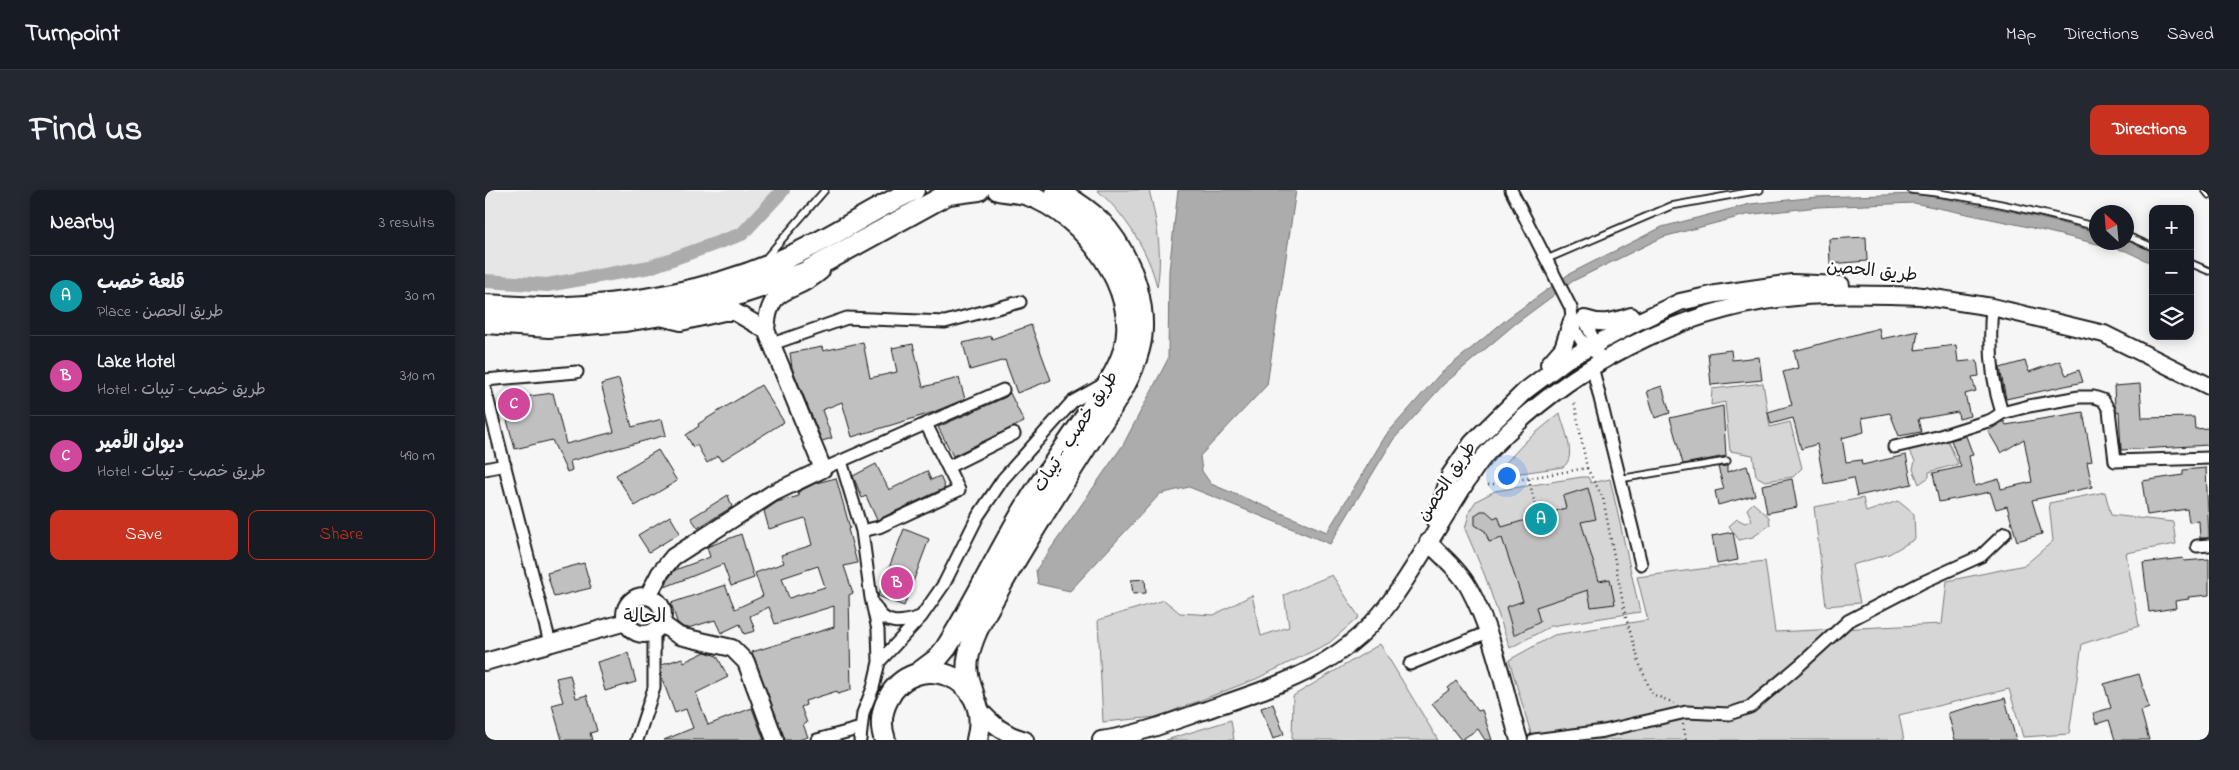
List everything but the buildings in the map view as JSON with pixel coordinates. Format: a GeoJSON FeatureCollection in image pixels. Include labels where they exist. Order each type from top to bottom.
{"type":"FeatureCollection","features":[{"type":"Feature","properties":{"kind":"highway"},"geometry":{"type":"LineString","coordinates":[[485,305],[549,308],[622,302],[677,294],[727,280],[796,253],[914,190]]}},
{"type":"Feature","properties":{"kind":"highway"},"geometry":{"type":"LineString","coordinates":[[485,323],[549,327],[625,321],[687,311],[804,273],[948,194],[979,190]]}},
{"type":"Feature","properties":{"kind":"highway","name":"طريق خصب - تيبات"},"geometry":{"type":"LineString","coordinates":[[885,740],[881,722],[884,707],[891,693],[902,682],[917,674],[937,659],[946,648],[1028,503],[1112,379],[1125,348],[1127,319],[1121,290],[1108,263],[1090,241],[1064,215],[1028,195],[998,190]]}},
{"type":"Feature","properties":{"kind":"highway","name":"طريق خصب - تيبات"},"geometry":{"type":"LineString","coordinates":[[977,740],[981,725],[968,674],[969,658],[981,622],[1041,518],[1128,381],[1140,347],[1142,315],[1137,285],[1125,256],[1108,228],[1079,203],[1056,190]]}},
{"type":"Feature","properties":{"kind":"highway"},"geometry":{"type":"LineString","coordinates":[[917,674],[933,672],[949,675],[964,684],[977,704]]}},
{"type":"Feature","properties":{"kind":"street"},"geometry":{"type":"LineString","coordinates":[[1511,190],[1576,316],[1592,336],[1591,353],[1619,479],[1641,564]]}},
{"type":"Feature","properties":{"kind":"street"},"geometry":{"type":"LineString","coordinates":[[823,469],[769,337],[767,311],[771,302],[780,294],[810,281],[840,254]]}},
{"type":"Feature","properties":{"kind":"street","name":"طريق الحصن"},"geometry":{"type":"LineString","coordinates":[[1428,542],[1450,475],[1472,443],[1525,391],[1566,360],[1591,353],[1680,302],[1716,294],[1792,283],[1841,285],[1925,296]]}},
{"type":"Feature","properties":{"kind":"street","name":"طريق الحصن"},"geometry":{"type":"LineString","coordinates":[[1591,353],[1609,359],[1643,339],[1689,321],[1721,311],[1794,297],[1843,294],[1925,296]]}},
{"type":"Feature","properties":{"kind":"street"},"geometry":{"type":"LineString","coordinates":[[1925,296],[1992,307],[2104,334],[2209,386]]}},
{"type":"Feature","properties":{"kind":"street"},"geometry":{"type":"LineString","coordinates":[[769,337],[847,318],[945,322],[1020,302]]}},
{"type":"Feature","properties":{"kind":"street"},"geometry":{"type":"LineString","coordinates":[[1576,316],[1597,324],[1610,323],[1665,302],[1680,302]]}},
{"type":"Feature","properties":{"kind":"street"},"geometry":{"type":"LineString","coordinates":[[1992,307],[1993,368],[1996,395],[2002,412]]}},
{"type":"Feature","properties":{"kind":"street"},"geometry":{"type":"LineString","coordinates":[[655,316],[681,322],[724,312],[735,312],[769,337]]}},
{"type":"Feature","properties":{"kind":"street"},"geometry":{"type":"LineString","coordinates":[[1472,443],[1524,386],[1556,358],[1576,316]]}},
{"type":"Feature","properties":{"kind":"street"},"geometry":{"type":"LineString","coordinates":[[485,331],[518,326]]}},
{"type":"Feature","properties":{"kind":"street","name":"طريق الحصن"},"geometry":{"type":"LineString","coordinates":[[1101,740],[1117,738],[1168,723],[1286,683],[1318,667],[1358,637],[1394,597],[1486,454],[1534,407],[1576,376],[1591,353]]}},
{"type":"Feature","properties":{"kind":"street"},"geometry":{"type":"LineString","coordinates":[[485,380],[577,372]]}},
{"type":"Feature","properties":{"kind":"street"},"geometry":{"type":"LineString","coordinates":[[879,662],[921,617],[944,584],[978,516],[1003,479],[1072,402],[1112,379]]}},
{"type":"Feature","properties":{"kind":"street"},"geometry":{"type":"LineString","coordinates":[[485,389],[550,643]]}},
{"type":"Feature","properties":{"kind":"street"},"geometry":{"type":"LineString","coordinates":[[648,596],[660,574],[673,557],[773,493],[1003,390]]}},
{"type":"Feature","properties":{"kind":"street"},"geometry":{"type":"LineString","coordinates":[[1894,447],[1937,438],[1991,420],[2002,412],[2071,399],[2094,397],[2103,400],[2109,410],[2115,461],[2209,458]]}},
{"type":"Feature","properties":{"kind":"street"},"geometry":{"type":"LineString","coordinates":[[862,531],[879,527],[959,490],[926,424]]}},
{"type":"Feature","properties":{"kind":"street"},"geometry":{"type":"LineString","coordinates":[[948,468],[1013,434]]}},
{"type":"Feature","properties":{"kind":"street"},"geometry":{"type":"LineString","coordinates":[[841,461],[862,531],[871,598],[878,630],[879,662],[873,688],[863,712],[860,740]]}},
{"type":"Feature","properties":{"kind":"street"},"geometry":{"type":"LineString","coordinates":[[485,469],[505,465]]}},
{"type":"Feature","properties":{"kind":"street"},"geometry":{"type":"LineString","coordinates":[[1534,740],[1604,730],[1680,713],[1729,714],[1750,707],[1848,621],[1921,583],[1981,556],[2005,532]]}},
{"type":"Feature","properties":{"kind":"street"},"geometry":{"type":"LineString","coordinates":[[1428,542],[1453,567],[1468,587],[1488,632],[1519,740]]}},
{"type":"Feature","properties":{"kind":"street"},"geometry":{"type":"LineString","coordinates":[[2197,546],[2209,545]]}},
{"type":"Feature","properties":{"kind":"street"},"geometry":{"type":"LineString","coordinates":[[637,740],[654,688],[657,627],[662,609],[659,603],[648,596],[631,600],[625,610],[626,622],[629,627],[638,633],[657,627],[679,636],[732,648],[746,662],[775,740]]}},
{"type":"Feature","properties":{"kind":"street"},"geometry":{"type":"LineString","coordinates":[[871,598],[879,615],[889,622],[900,623],[921,617]]}},
{"type":"Feature","properties":{"kind":"street"},"geometry":{"type":"LineString","coordinates":[[485,662],[626,622]]}},
{"type":"Feature","properties":{"kind":"street"},"geometry":{"type":"LineString","coordinates":[[1410,664],[1488,632]]}},
{"type":"Feature","properties":{"kind":"street"},"geometry":{"type":"LineString","coordinates":[[977,704],[997,728],[1011,736],[1025,740]]}},
{"type":"Feature","properties":{"kind":"street"},"geometry":{"type":"LineString","coordinates":[[817,740],[861,728]]}},
{"type":"Feature","properties":{"kind":"lane"},"geometry":{"type":"LineString","coordinates":[[757,268],[825,190]]}},
{"type":"Feature","properties":{"kind":"lane"},"geometry":{"type":"LineString","coordinates":[[1547,259],[1671,206],[1760,190]]}},
{"type":"Feature","properties":{"kind":"lane"},"geometry":{"type":"LineString","coordinates":[[1911,190],[1959,195],[2089,225]]}},
{"type":"Feature","properties":{"kind":"lane"},"geometry":{"type":"LineString","coordinates":[[2205,190],[2209,195]]}},
{"type":"Feature","properties":{"kind":"lane"},"geometry":{"type":"LineString","coordinates":[[2134,239],[2149,245]]}},
{"type":"Feature","properties":{"kind":"lane"},"geometry":{"type":"LineString","coordinates":[[2194,265],[2209,271]]}},
{"type":"Feature","properties":{"kind":"lane"},"geometry":{"type":"LineString","coordinates":[[1619,479],[1727,461]]}},
{"type":"Feature","properties":{"kind":"path"},"geometry":{"type":"LineString","coordinates":[[1574,401],[1587,468],[1603,498],[1625,614],[1640,666],[1652,694],[1673,701],[1680,713],[1686,740]]}},
{"type":"Feature","properties":{"kind":"path"},"geometry":{"type":"LineString","coordinates":[[1488,485],[1587,468]]}},
{"type":"Feature","properties":{"kind":"path"},"geometry":{"type":"LineString","coordinates":[[1529,479],[1537,512]]}},
{"type":"Feature","properties":{"kind":"shaded area"},"geometry":{"type":"Polygon","coordinates":[[[485,190],[783,190],[742,234],[650,267],[547,285],[485,281],[485,190]]]}},
{"type":"Feature","properties":{"kind":"shaded area"},"geometry":{"type":"Polygon","coordinates":[[[1097,190],[1149,190],[1158,238],[1159,275],[1157,287],[1142,247],[1126,221],[1097,190]]]}},
{"type":"Feature","properties":{"kind":"shaded area"},"geometry":{"type":"Polygon","coordinates":[[[1178,190],[1296,190],[1267,385],[1200,456],[1202,471],[1211,484],[1327,532],[1386,435],[1439,375],[1508,318],[1569,274],[1662,227],[1750,204],[1817,197],[1919,194],[2020,213],[2089,230],[2089,242],[2020,225],[1914,203],[1818,207],[1746,215],[1663,237],[1573,281],[1515,324],[1444,384],[1393,440],[1330,544],[1189,487],[1160,494],[1070,591],[1038,584],[1036,570],[1123,445],[1168,359],[1169,271],[1178,190]]]}},
{"type":"Feature","properties":{"kind":"shaded area"},"geometry":{"type":"Polygon","coordinates":[[[2134,243],[2149,249],[2149,262],[2122,250],[2134,250],[2134,243]]]}},
{"type":"Feature","properties":{"kind":"shaded area"},"geometry":{"type":"Polygon","coordinates":[[[1763,383],[1770,427],[1790,422],[1802,468],[1793,477],[1765,481],[1756,476],[1753,455],[1730,451],[1725,402],[1711,405],[1712,389],[1763,383]]]}},
{"type":"Feature","properties":{"kind":"shaded area"},"geometry":{"type":"Polygon","coordinates":[[[1560,413],[1569,449],[1567,462],[1563,467],[1507,475],[1500,469],[1526,441],[1560,413]]]}},
{"type":"Feature","properties":{"kind":"shaded area"},"geometry":{"type":"Polygon","coordinates":[[[1947,439],[1958,464],[1929,472],[1929,477],[1919,484],[1913,469],[1915,461],[1909,451],[1914,447],[1947,439]]]}},
{"type":"Feature","properties":{"kind":"shaded area"},"geometry":{"type":"Polygon","coordinates":[[[1588,477],[1591,483],[1610,479],[1640,612],[1551,626],[1510,648],[1485,576],[1465,529],[1470,510],[1476,501],[1495,491],[1588,477]]]}},
{"type":"Feature","properties":{"kind":"shaded area"},"geometry":{"type":"Polygon","coordinates":[[[2105,492],[2111,515],[2173,522],[2176,544],[2126,553],[2139,626],[2082,644],[2069,734],[2023,737],[2009,689],[1899,715],[1904,740],[1533,740],[1509,660],[1554,635],[1648,620],[1637,577],[1765,561],[1775,632],[1942,624],[1947,581],[2025,565],[2053,541],[2049,503],[2105,492]]]}},
{"type":"Feature","properties":{"kind":"shaded area"},"geometry":{"type":"Polygon","coordinates":[[[1863,498],[1866,512],[1898,501],[1914,514],[1915,539],[1889,554],[1852,565],[1860,603],[1826,606],[1814,507],[1863,498]]]}},
{"type":"Feature","properties":{"kind":"shaded area"},"geometry":{"type":"Polygon","coordinates":[[[1753,503],[1769,517],[1770,525],[1753,537],[1739,540],[1729,526],[1737,519],[1745,523],[1752,520],[1747,509],[1753,503]]]}},
{"type":"Feature","properties":{"kind":"shaded area"},"geometry":{"type":"Polygon","coordinates":[[[1332,575],[1359,617],[1329,643],[1256,679],[1157,717],[1103,722],[1098,620],[1164,600],[1180,613],[1214,615],[1252,595],[1261,636],[1289,627],[1284,595],[1332,575]]]}},
{"type":"Feature","properties":{"kind":"shaded area"},"geometry":{"type":"Polygon","coordinates":[[[1380,644],[1438,740],[1292,740],[1293,696],[1380,644]]]}},
{"type":"Feature","properties":{"kind":"shaded area"},"geometry":{"type":"Polygon","coordinates":[[[1231,720],[1234,740],[1166,740],[1231,720]]]}},
{"type":"Feature","properties":{"kind":"waterway"},"geometry":{"type":"LineString","coordinates":[[485,281],[547,285],[650,267],[742,234],[783,190]]}},
{"type":"Feature","properties":{"kind":"place","name":"ديوان الأمير"},"geometry":{"type":"Point","coordinates":[514,404]}},
{"type":"Feature","properties":{"kind":"place","name":"قلعة خصب"},"geometry":{"type":"Point","coordinates":[1541,519]}},
{"type":"Feature","properties":{"kind":"place","name":"Lake Hotel"},"geometry":{"type":"Point","coordinates":[897,583]}},
{"type":"Feature","properties":{"kind":"district","name":"الحالة"},"geometry":{"type":"Point","coordinates":[645,615]}}]}
